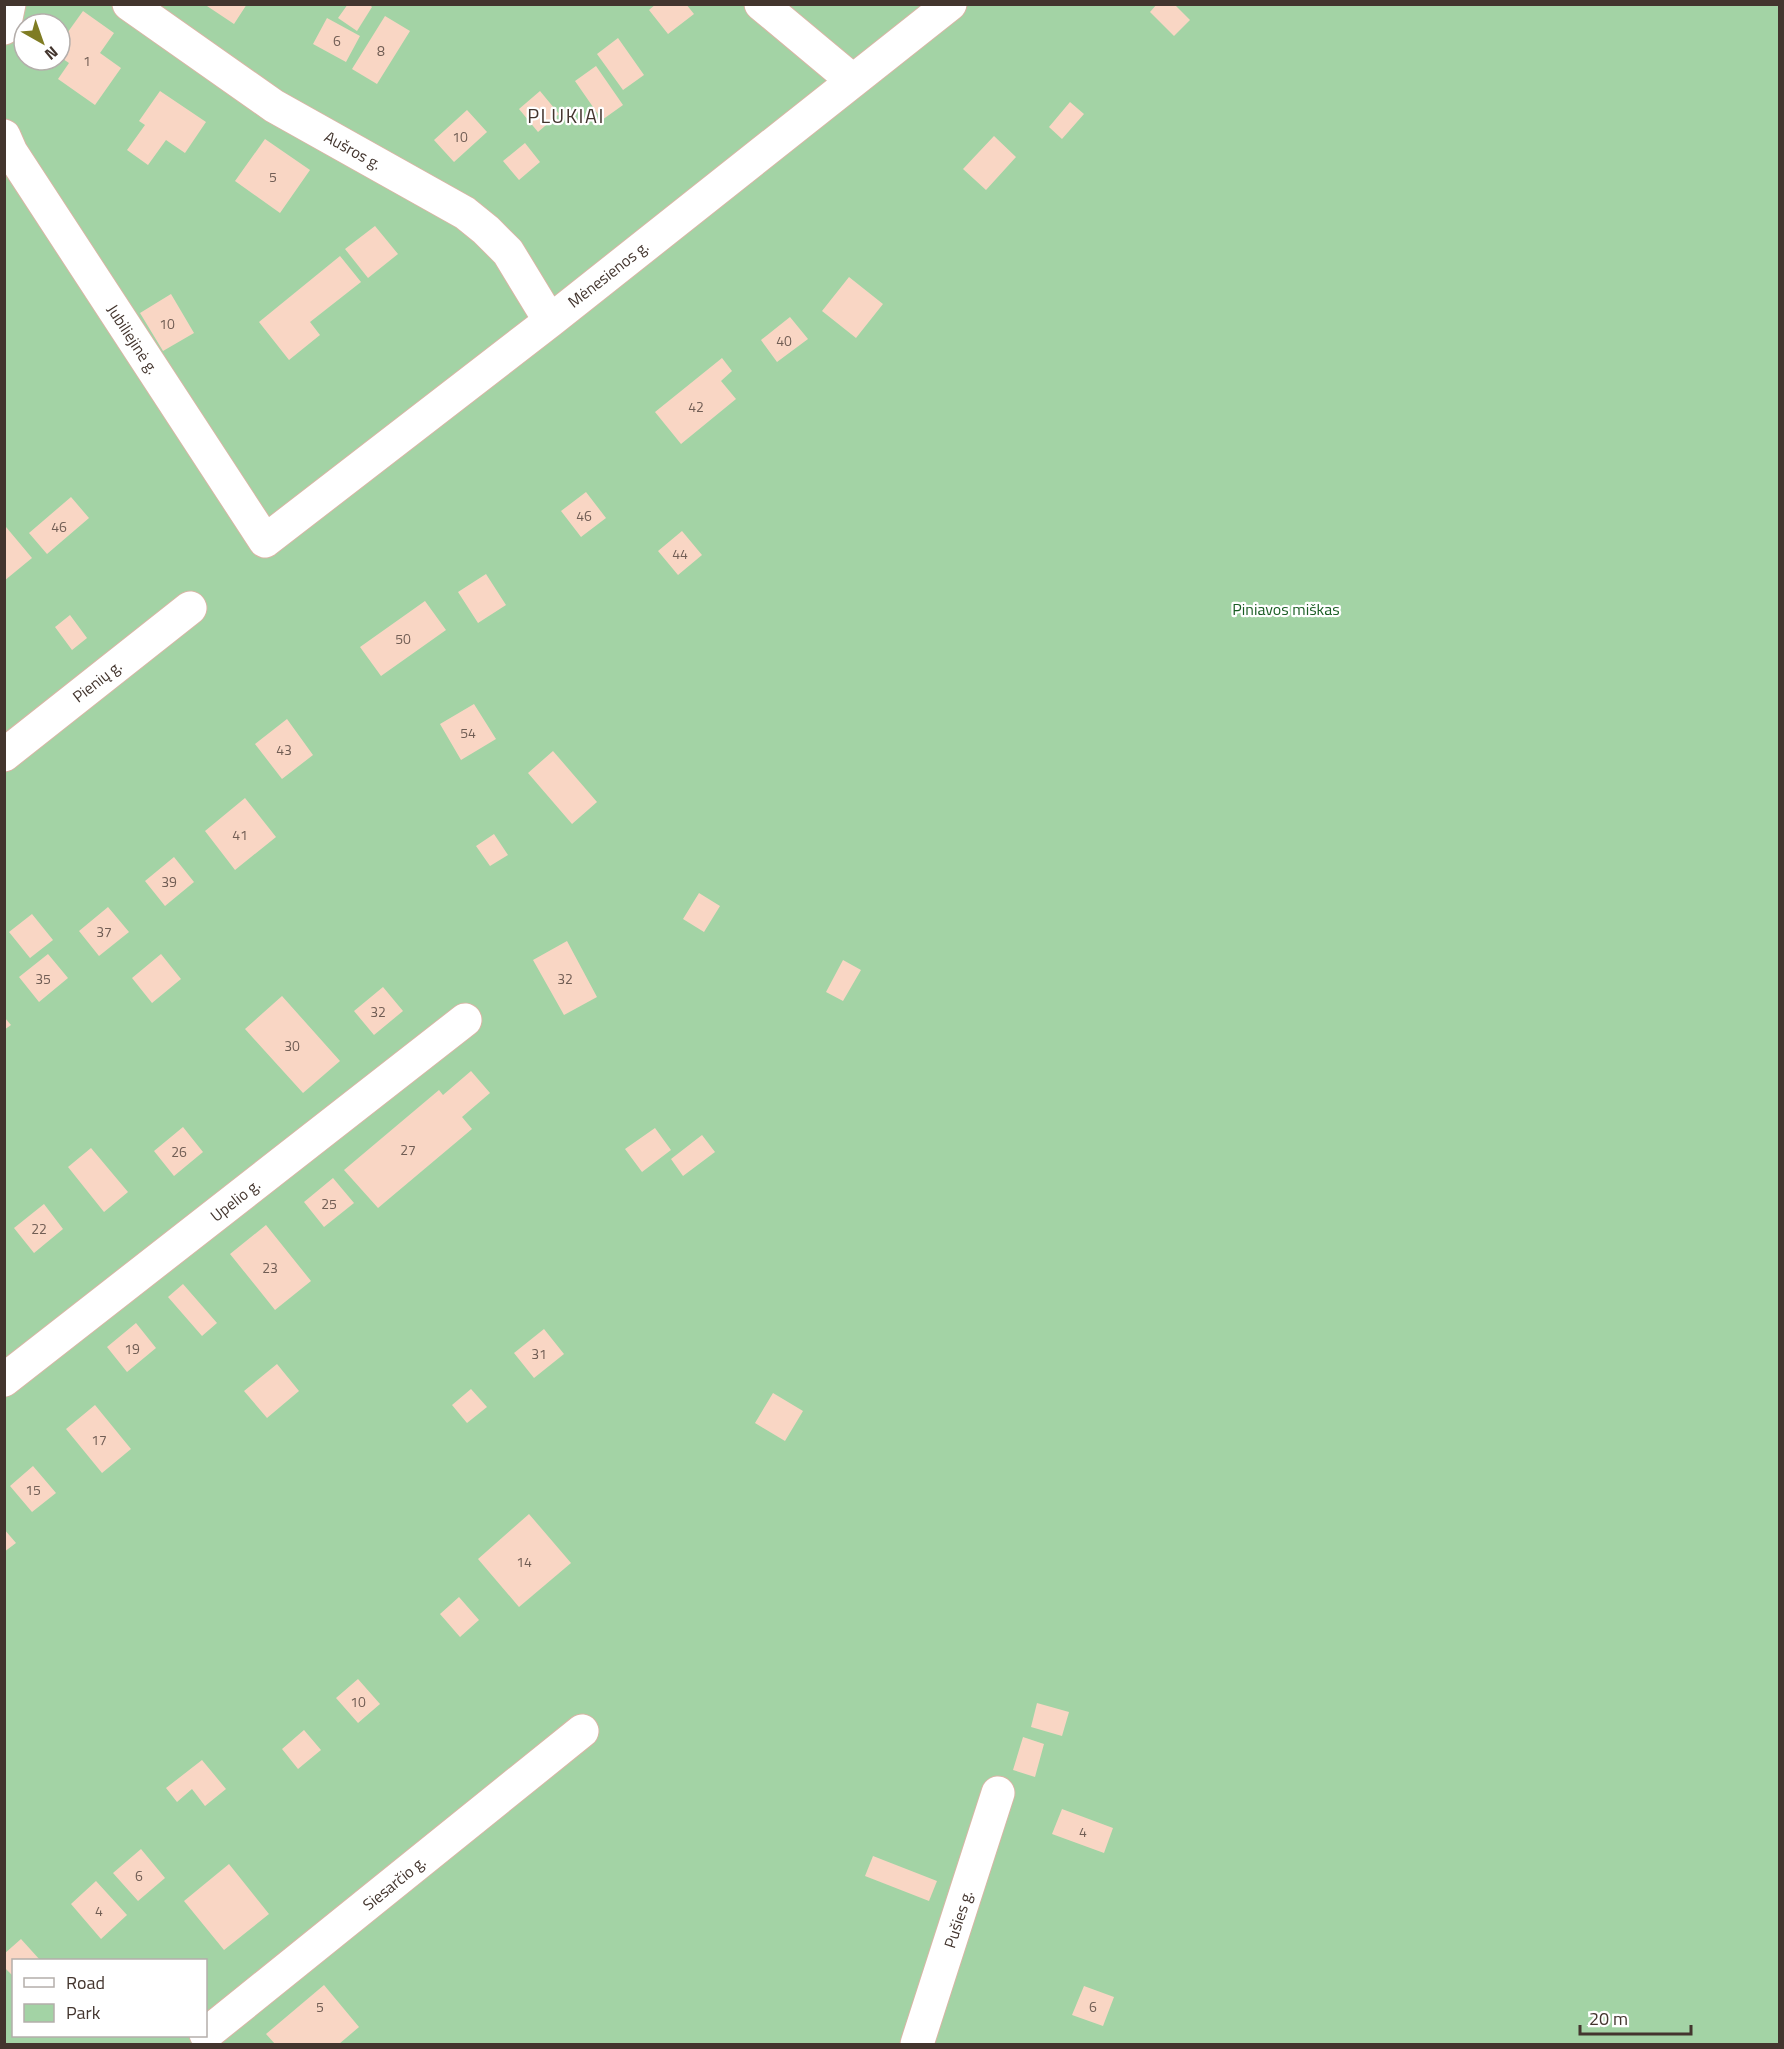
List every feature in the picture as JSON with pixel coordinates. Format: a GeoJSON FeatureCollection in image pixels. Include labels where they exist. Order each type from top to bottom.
{"type":"FeatureCollection","features":[{"type":"Feature","properties":{"kind":"street"},"geometry":{"type":"LineString","coordinates":[[4,28],[9,4]]}},
{"type":"Feature","properties":{"kind":"street","name":"Aušros g."},"geometry":{"type":"LineString","coordinates":[[129,4],[274,106],[465,213],[508,252],[550,321]]}},
{"type":"Feature","properties":{"kind":"street"},"geometry":{"type":"LineString","coordinates":[[761,4],[852,80]]}},
{"type":"Feature","properties":{"kind":"street","name":"Mėnesienos g."},"geometry":{"type":"LineString","coordinates":[[265,541],[550,321],[950,4]]}},
{"type":"Feature","properties":{"kind":"street","name":"Jubiliejinė g."},"geometry":{"type":"LineString","coordinates":[[4,136],[11,152],[265,541]]}},
{"type":"Feature","properties":{"kind":"street","name":"Pienių g."},"geometry":{"type":"LineString","coordinates":[[4,755],[190,608]]}},
{"type":"Feature","properties":{"kind":"street","name":"Upelio g."},"geometry":{"type":"LineString","coordinates":[[4,1380],[465,1020]]}},
{"type":"Feature","properties":{"kind":"street","name":"Siesarčio g."},"geometry":{"type":"LineString","coordinates":[[207,2033],[582,1731]]}},
{"type":"Feature","properties":{"kind":"street","name":"Pušies g."},"geometry":{"type":"LineString","coordinates":[[917,2044],[998,1793]]}},
{"type":"Feature","properties":{"kind":"green space","name":"Piniavos miškas"},"geometry":{"type":"Polygon","coordinates":[[[5,5],[1779,5],[1779,2044],[5,2044],[5,5]]]}},
{"type":"Feature","properties":{"kind":"building"},"geometry":{"type":"Polygon","coordinates":[[[204,4],[247,4],[234,24],[204,4]]]}},
{"type":"Feature","properties":{"kind":"building"},"geometry":{"type":"Polygon","coordinates":[[[348,4],[369,4],[372,7],[357,31],[338,18],[348,4]]]}},
{"type":"Feature","properties":{"kind":"building"},"geometry":{"type":"Polygon","coordinates":[[[656,4],[686,4],[694,14],[668,34],[649,10],[656,4]]]}},
{"type":"Feature","properties":{"kind":"building"},"geometry":{"type":"Polygon","coordinates":[[[1157,4],[1174,4],[1190,20],[1174,36],[1150,12],[1157,4]]]}},
{"type":"Feature","properties":{"kind":"building"},"geometry":{"type":"Polygon","coordinates":[[[83,11],[114,33],[100,53],[121,68],[95,105],[58,79],[63,72],[72,72],[72,26],[83,11]]]}},
{"type":"Feature","properties":{"kind":"building"},"geometry":{"type":"Polygon","coordinates":[[[385,16],[410,31],[377,84],[352,69],[385,16]]]}},
{"type":"Feature","properties":{"kind":"building"},"geometry":{"type":"Polygon","coordinates":[[[327,18],[360,36],[346,62],[313,44],[327,18]]]}},
{"type":"Feature","properties":{"kind":"building"},"geometry":{"type":"Polygon","coordinates":[[[618,38],[644,75],[623,90],[597,54],[618,38]]]}},
{"type":"Feature","properties":{"kind":"building"},"geometry":{"type":"Polygon","coordinates":[[[596,66],[623,105],[602,120],[575,81],[596,66]]]}},
{"type":"Feature","properties":{"kind":"building"},"geometry":{"type":"Polygon","coordinates":[[[160,91],[206,122],[185,153],[166,140],[148,165],[127,150],[145,125],[139,121],[160,91]]]}},
{"type":"Feature","properties":{"kind":"building"},"geometry":{"type":"Polygon","coordinates":[[[540,91],[559,114],[538,132],[519,109],[540,91]]]}},
{"type":"Feature","properties":{"kind":"building"},"geometry":{"type":"Polygon","coordinates":[[[1070,102],[1084,114],[1062,139],[1049,127],[1070,102]]]}},
{"type":"Feature","properties":{"kind":"building"},"geometry":{"type":"Polygon","coordinates":[[[467,110],[487,132],[454,162],[434,140],[467,110]]]}},
{"type":"Feature","properties":{"kind":"building"},"geometry":{"type":"Polygon","coordinates":[[[994,136],[1016,157],[986,190],[963,169],[994,136]]]}},
{"type":"Feature","properties":{"kind":"building"},"geometry":{"type":"Polygon","coordinates":[[[265,139],[310,170],[280,213],[235,181],[265,139]]]}},
{"type":"Feature","properties":{"kind":"building"},"geometry":{"type":"Polygon","coordinates":[[[525,143],[540,162],[519,180],[503,161],[525,143]]]}},
{"type":"Feature","properties":{"kind":"building"},"geometry":{"type":"Polygon","coordinates":[[[375,226],[398,254],[368,278],[345,249],[375,226]]]}},
{"type":"Feature","properties":{"kind":"building"},"geometry":{"type":"Polygon","coordinates":[[[340,256],[361,282],[310,322],[320,335],[289,360],[259,322],[340,256]]]}},
{"type":"Feature","properties":{"kind":"building"},"geometry":{"type":"Polygon","coordinates":[[[849,277],[883,304],[856,338],[822,311],[849,277]]]}},
{"type":"Feature","properties":{"kind":"building"},"geometry":{"type":"Polygon","coordinates":[[[171,294],[194,333],[163,351],[140,313],[171,294]]]}},
{"type":"Feature","properties":{"kind":"building"},"geometry":{"type":"Polygon","coordinates":[[[790,317],[808,339],[777,362],[761,340],[790,317]]]}},
{"type":"Feature","properties":{"kind":"building"},"geometry":{"type":"Polygon","coordinates":[[[722,358],[732,371],[721,381],[736,399],[681,444],[655,412],[722,358]]]}},
{"type":"Feature","properties":{"kind":"building"},"geometry":{"type":"Polygon","coordinates":[[[586,492],[606,518],[581,537],[561,511],[586,492]]]}},
{"type":"Feature","properties":{"kind":"building"},"geometry":{"type":"Polygon","coordinates":[[[71,497],[89,518],[47,554],[29,533],[71,497]]]}},
{"type":"Feature","properties":{"kind":"building"},"geometry":{"type":"Polygon","coordinates":[[[6,527],[32,558],[4,581],[4,528],[6,527]]]}},
{"type":"Feature","properties":{"kind":"building"},"geometry":{"type":"Polygon","coordinates":[[[682,531],[702,555],[678,575],[658,551],[682,531]]]}},
{"type":"Feature","properties":{"kind":"building"},"geometry":{"type":"Polygon","coordinates":[[[486,574],[506,605],[478,623],[458,592],[486,574]]]}},
{"type":"Feature","properties":{"kind":"building"},"geometry":{"type":"Polygon","coordinates":[[[425,601],[446,630],[381,676],[360,647],[425,601]]]}},
{"type":"Feature","properties":{"kind":"building"},"geometry":{"type":"Polygon","coordinates":[[[70,615],[87,638],[72,650],[55,627],[70,615]]]}},
{"type":"Feature","properties":{"kind":"building"},"geometry":{"type":"Polygon","coordinates":[[[474,704],[496,739],[461,760],[440,724],[474,704]]]}},
{"type":"Feature","properties":{"kind":"building"},"geometry":{"type":"Polygon","coordinates":[[[287,719],[313,755],[282,779],[255,744],[287,719]]]}},
{"type":"Feature","properties":{"kind":"building"},"geometry":{"type":"Polygon","coordinates":[[[553,751],[597,802],[572,824],[528,773],[553,751]]]}},
{"type":"Feature","properties":{"kind":"building"},"geometry":{"type":"Polygon","coordinates":[[[245,798],[276,837],[235,870],[205,831],[245,798]]]}},
{"type":"Feature","properties":{"kind":"building"},"geometry":{"type":"Polygon","coordinates":[[[494,834],[508,855],[490,866],[476,846],[494,834]]]}},
{"type":"Feature","properties":{"kind":"building"},"geometry":{"type":"Polygon","coordinates":[[[174,857],[194,882],[165,906],[145,881],[174,857]]]}},
{"type":"Feature","properties":{"kind":"building"},"geometry":{"type":"Polygon","coordinates":[[[699,893],[720,906],[704,932],[683,919],[699,893]]]}},
{"type":"Feature","properties":{"kind":"building"},"geometry":{"type":"Polygon","coordinates":[[[108,907],[129,932],[99,956],[79,931],[108,907]]]}},
{"type":"Feature","properties":{"kind":"building"},"geometry":{"type":"Polygon","coordinates":[[[32,914],[53,940],[30,958],[9,932],[32,914]]]}},
{"type":"Feature","properties":{"kind":"building"},"geometry":{"type":"Polygon","coordinates":[[[567,941],[597,997],[564,1015],[533,960],[567,941]]]}},
{"type":"Feature","properties":{"kind":"building"},"geometry":{"type":"Polygon","coordinates":[[[48,954],[68,978],[39,1002],[19,977],[48,954]]]}},
{"type":"Feature","properties":{"kind":"building"},"geometry":{"type":"Polygon","coordinates":[[[161,954],[181,979],[152,1003],[132,978],[161,954]]]}},
{"type":"Feature","properties":{"kind":"building"},"geometry":{"type":"Polygon","coordinates":[[[843,960],[861,970],[843,1001],[826,992],[843,960]]]}},
{"type":"Feature","properties":{"kind":"building"},"geometry":{"type":"Polygon","coordinates":[[[383,987],[403,1011],[374,1035],[354,1011],[383,987]]]}},
{"type":"Feature","properties":{"kind":"building"},"geometry":{"type":"Polygon","coordinates":[[[282,996],[340,1061],[303,1093],[245,1029],[282,996]]]}},
{"type":"Feature","properties":{"kind":"building"},"geometry":{"type":"Polygon","coordinates":[[[4,1017],[11,1025],[4,1030],[4,1017]]]}},
{"type":"Feature","properties":{"kind":"building"},"geometry":{"type":"Polygon","coordinates":[[[471,1071],[490,1093],[462,1117],[472,1129],[378,1208],[344,1170],[439,1090],[443,1095],[471,1071]]]}},
{"type":"Feature","properties":{"kind":"building"},"geometry":{"type":"Polygon","coordinates":[[[183,1127],[203,1152],[174,1176],[154,1151],[183,1127]]]}},
{"type":"Feature","properties":{"kind":"building"},"geometry":{"type":"Polygon","coordinates":[[[655,1128],[671,1150],[642,1172],[625,1149],[655,1128]]]}},
{"type":"Feature","properties":{"kind":"building"},"geometry":{"type":"Polygon","coordinates":[[[702,1135],[715,1152],[683,1176],[671,1159],[702,1135]]]}},
{"type":"Feature","properties":{"kind":"building"},"geometry":{"type":"Polygon","coordinates":[[[91,1148],[128,1192],[104,1212],[68,1167],[91,1148]]]}},
{"type":"Feature","properties":{"kind":"building"},"geometry":{"type":"Polygon","coordinates":[[[333,1178],[354,1203],[324,1227],[304,1202],[333,1178]]]}},
{"type":"Feature","properties":{"kind":"building"},"geometry":{"type":"Polygon","coordinates":[[[44,1204],[63,1229],[34,1253],[14,1228],[44,1204]]]}},
{"type":"Feature","properties":{"kind":"building"},"geometry":{"type":"Polygon","coordinates":[[[266,1225],[311,1281],[275,1310],[230,1254],[266,1225]]]}},
{"type":"Feature","properties":{"kind":"building"},"geometry":{"type":"Polygon","coordinates":[[[183,1284],[217,1323],[202,1336],[168,1297],[183,1284]]]}},
{"type":"Feature","properties":{"kind":"building"},"geometry":{"type":"Polygon","coordinates":[[[136,1323],[156,1348],[127,1372],[107,1347],[136,1323]]]}},
{"type":"Feature","properties":{"kind":"building"},"geometry":{"type":"Polygon","coordinates":[[[544,1329],[564,1354],[534,1378],[514,1353],[544,1329]]]}},
{"type":"Feature","properties":{"kind":"building"},"geometry":{"type":"Polygon","coordinates":[[[277,1364],[299,1391],[267,1418],[244,1391],[277,1364]]]}},
{"type":"Feature","properties":{"kind":"building"},"geometry":{"type":"Polygon","coordinates":[[[471,1389],[487,1407],[467,1423],[452,1405],[471,1389]]]}},
{"type":"Feature","properties":{"kind":"building"},"geometry":{"type":"Polygon","coordinates":[[[773,1393],[803,1411],[785,1441],[755,1423],[773,1393]]]}},
{"type":"Feature","properties":{"kind":"building"},"geometry":{"type":"Polygon","coordinates":[[[95,1405],[131,1449],[102,1473],[66,1429],[95,1405]]]}},
{"type":"Feature","properties":{"kind":"building"},"geometry":{"type":"Polygon","coordinates":[[[33,1466],[56,1493],[32,1512],[10,1486],[33,1466]]]}},
{"type":"Feature","properties":{"kind":"building"},"geometry":{"type":"Polygon","coordinates":[[[529,1514],[571,1563],[519,1607],[478,1559],[529,1514]]]}},
{"type":"Feature","properties":{"kind":"building"},"geometry":{"type":"Polygon","coordinates":[[[4,1529],[16,1543],[4,1552],[4,1529]]]}},
{"type":"Feature","properties":{"kind":"building"},"geometry":{"type":"Polygon","coordinates":[[[459,1597],[479,1620],[460,1637],[440,1614],[459,1597]]]}},
{"type":"Feature","properties":{"kind":"building"},"geometry":{"type":"Polygon","coordinates":[[[358,1679],[380,1704],[358,1723],[336,1698],[358,1679]]]}},
{"type":"Feature","properties":{"kind":"building"},"geometry":{"type":"Polygon","coordinates":[[[1037,1703],[1069,1712],[1062,1736],[1031,1727],[1037,1703]]]}},
{"type":"Feature","properties":{"kind":"building"},"geometry":{"type":"Polygon","coordinates":[[[304,1730],[321,1750],[298,1769],[282,1749],[304,1730]]]}},
{"type":"Feature","properties":{"kind":"building"},"geometry":{"type":"Polygon","coordinates":[[[1023,1737],[1044,1744],[1035,1777],[1013,1770],[1023,1737]]]}},
{"type":"Feature","properties":{"kind":"building"},"geometry":{"type":"Polygon","coordinates":[[[202,1760],[226,1789],[205,1806],[192,1789],[177,1802],[166,1788],[202,1760]]]}},
{"type":"Feature","properties":{"kind":"building"},"geometry":{"type":"Polygon","coordinates":[[[1062,1809],[1113,1828],[1104,1853],[1052,1834],[1062,1809]]]}},
{"type":"Feature","properties":{"kind":"building"},"geometry":{"type":"Polygon","coordinates":[[[141,1849],[165,1878],[138,1901],[113,1873],[141,1849]]]}},
{"type":"Feature","properties":{"kind":"building"},"geometry":{"type":"Polygon","coordinates":[[[873,1856],[937,1881],[929,1901],[865,1876],[873,1856]]]}},
{"type":"Feature","properties":{"kind":"building"},"geometry":{"type":"Polygon","coordinates":[[[229,1864],[269,1914],[224,1950],[184,1901],[229,1864]]]}},
{"type":"Feature","properties":{"kind":"building"},"geometry":{"type":"Polygon","coordinates":[[[96,1881],[127,1915],[101,1939],[71,1904],[96,1881]]]}},
{"type":"Feature","properties":{"kind":"building"},"geometry":{"type":"Polygon","coordinates":[[[21,1939],[39,1959],[12,1959],[12,1975],[4,1967],[4,1954],[21,1939]]]}},
{"type":"Feature","properties":{"kind":"building"},"geometry":{"type":"Polygon","coordinates":[[[324,1985],[359,2027],[339,2044],[275,2044],[266,2034],[324,1985]]]}},
{"type":"Feature","properties":{"kind":"building"},"geometry":{"type":"Polygon","coordinates":[[[1084,1986],[1114,1997],[1103,2026],[1072,2015],[1084,1986]]]}},
{"type":"Feature","properties":{"kind":"district","name":"PLUKIAI"},"geometry":{"type":"Point","coordinates":[566,115]}}]}
